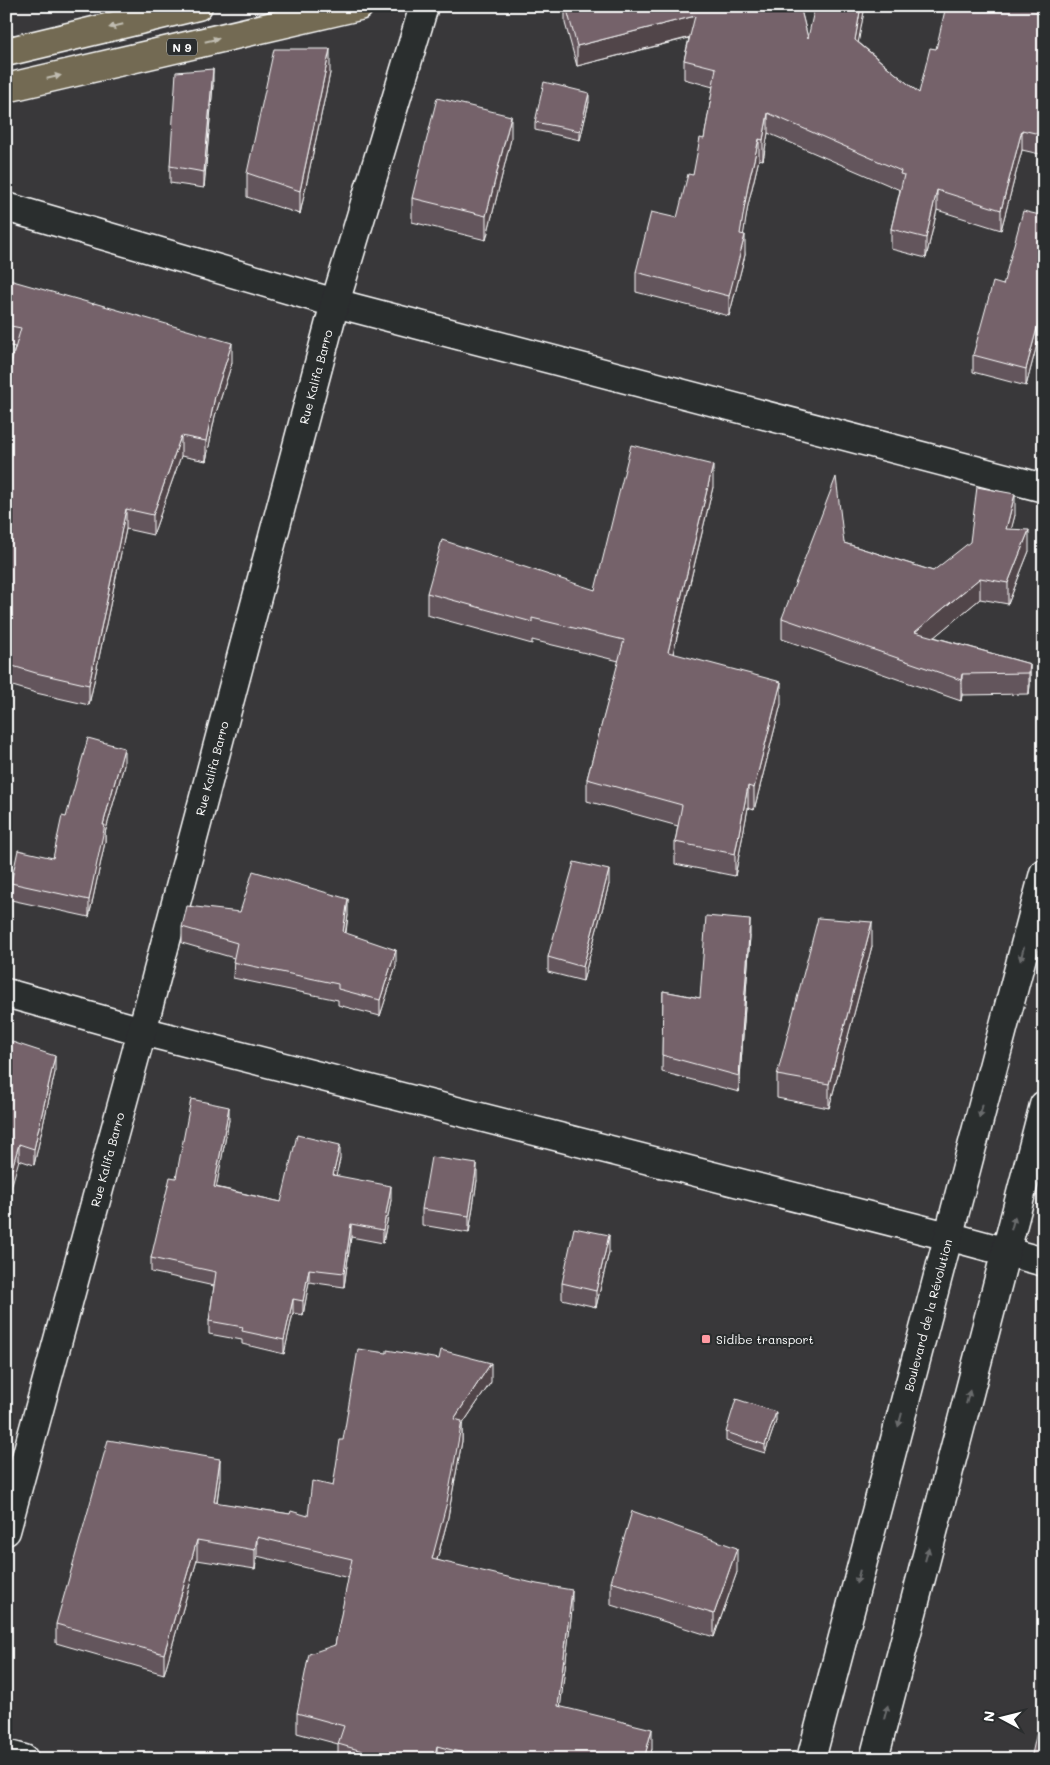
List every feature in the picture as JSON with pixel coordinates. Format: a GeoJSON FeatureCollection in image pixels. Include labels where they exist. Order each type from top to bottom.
{"type":"FeatureCollection","features":[{"type":"Feature","properties":{"kind":"main road"},"geometry":{"type":"LineString","coordinates":[[6,52],[198,6]]}},
{"type":"Feature","properties":{"kind":"main road","name":"N 9"},"geometry":{"type":"LineString","coordinates":[[6,88],[359,6]]}},
{"type":"Feature","properties":{"kind":"street","name":"Rue Kalifa Barro"},"geometry":{"type":"LineString","coordinates":[[6,1531],[142,1031],[335,303],[424,6]]}},
{"type":"Feature","properties":{"kind":"street"},"geometry":{"type":"LineString","coordinates":[[6,207],[335,303],[1044,488]]}},
{"type":"Feature","properties":{"kind":"street","name":"Boulevard de la Révolution"},"geometry":{"type":"LineString","coordinates":[[811,1759],[1044,873]]}},
{"type":"Feature","properties":{"kind":"street"},"geometry":{"type":"LineString","coordinates":[[6,993],[142,1031],[1044,1262]]}},
{"type":"Feature","properties":{"kind":"street"},"geometry":{"type":"LineString","coordinates":[[874,1759],[1044,1105]]}},
{"type":"Feature","properties":{"kind":"street"},"geometry":{"type":"LineString","coordinates":[[6,1754],[24,1759]]}},
{"type":"Feature","properties":{"kind":"building"},"geometry":{"type":"Polygon","coordinates":[[[566,6],[800,6],[808,38],[815,6],[861,6],[855,40],[919,93],[930,48],[936,49],[946,6],[1044,6],[1044,135],[1022,130],[1001,210],[937,190],[926,238],[891,229],[904,175],[900,174],[901,171],[768,113],[763,140],[759,139],[748,185],[740,234],[745,235],[729,296],[636,272],[651,212],[677,218],[688,174],[693,175],[700,138],[704,139],[716,68],[684,60],[695,16],[577,46],[566,6]]]}},
{"type":"Feature","properties":{"kind":"building"},"geometry":{"type":"Polygon","coordinates":[[[274,49],[330,49],[300,191],[247,173],[274,49]]]}},
{"type":"Feature","properties":{"kind":"building"},"geometry":{"type":"Polygon","coordinates":[[[213,69],[204,172],[170,166],[176,72],[213,69]]]}},
{"type":"Feature","properties":{"kind":"building"},"geometry":{"type":"Polygon","coordinates":[[[544,82],[589,93],[580,131],[535,122],[544,82]]]}},
{"type":"Feature","properties":{"kind":"building"},"geometry":{"type":"Polygon","coordinates":[[[437,98],[511,116],[486,216],[412,198],[437,98]]]}},
{"type":"Feature","properties":{"kind":"building"},"geometry":{"type":"Polygon","coordinates":[[[1023,211],[1044,216],[1044,302],[1026,369],[973,355],[993,282],[1003,285],[1023,211]]]}},
{"type":"Feature","properties":{"kind":"building"},"geometry":{"type":"Polygon","coordinates":[[[6,279],[232,343],[215,396],[206,441],[181,436],[153,515],[126,509],[89,685],[6,664],[6,544],[12,527],[6,526],[6,380],[21,328],[6,325],[6,279]]]}},
{"type":"Feature","properties":{"kind":"building"},"geometry":{"type":"Polygon","coordinates":[[[631,445],[713,465],[668,652],[781,682],[754,788],[748,786],[735,854],[675,842],[682,805],[587,779],[624,640],[532,618],[532,622],[427,593],[442,540],[595,590],[631,445]]]}},
{"type":"Feature","properties":{"kind":"building"},"geometry":{"type":"Polygon","coordinates":[[[836,477],[844,543],[933,571],[970,542],[977,487],[1015,494],[1006,529],[1029,530],[1008,583],[980,578],[915,632],[1030,664],[1029,673],[962,674],[961,680],[782,618],[836,477]]]}},
{"type":"Feature","properties":{"kind":"building"},"geometry":{"type":"Polygon","coordinates":[[[88,738],[124,748],[103,825],[105,825],[89,900],[11,883],[18,850],[53,858],[62,816],[66,817],[88,738]]]}},
{"type":"Feature","properties":{"kind":"building"},"geometry":{"type":"Polygon","coordinates":[[[574,862],[609,870],[583,967],[548,957],[574,862]]]}},
{"type":"Feature","properties":{"kind":"building"},"geometry":{"type":"Polygon","coordinates":[[[253,871],[348,899],[343,932],[396,950],[380,1000],[338,989],[338,984],[233,962],[237,943],[182,927],[187,906],[240,912],[253,871]]]}},
{"type":"Feature","properties":{"kind":"building"},"geometry":{"type":"Polygon","coordinates":[[[706,916],[750,920],[739,1076],[662,1055],[663,991],[700,998],[706,916]]]}},
{"type":"Feature","properties":{"kind":"building"},"geometry":{"type":"Polygon","coordinates":[[[818,918],[872,922],[829,1084],[777,1075],[818,918]]]}},
{"type":"Feature","properties":{"kind":"building"},"geometry":{"type":"Polygon","coordinates":[[[6,1040],[55,1056],[34,1149],[19,1144],[6,1189],[6,1040]]]}},
{"type":"Feature","properties":{"kind":"building"},"geometry":{"type":"Polygon","coordinates":[[[191,1099],[229,1107],[214,1187],[281,1202],[297,1135],[340,1145],[333,1175],[391,1186],[383,1230],[351,1224],[344,1273],[309,1269],[303,1301],[293,1299],[284,1340],[242,1331],[243,1327],[209,1321],[216,1272],[151,1258],[170,1177],[176,1178],[191,1099]]]}},
{"type":"Feature","properties":{"kind":"building"},"geometry":{"type":"Polygon","coordinates":[[[431,1157],[477,1164],[469,1216],[422,1209],[431,1157]]]}},
{"type":"Feature","properties":{"kind":"building"},"geometry":{"type":"Polygon","coordinates":[[[574,1228],[609,1235],[596,1291],[562,1283],[574,1228]]]}},
{"type":"Feature","properties":{"kind":"building"},"geometry":{"type":"Polygon","coordinates":[[[358,1349],[387,1353],[387,1350],[439,1359],[441,1350],[491,1363],[454,1419],[462,1421],[447,1502],[432,1559],[537,1584],[572,1590],[558,1706],[652,1729],[644,1759],[486,1759],[437,1746],[434,1759],[390,1759],[338,1744],[344,1726],[297,1713],[309,1654],[335,1645],[352,1559],[257,1537],[255,1550],[197,1540],[164,1654],[56,1624],[108,1440],[220,1459],[214,1502],[290,1514],[291,1511],[308,1516],[312,1481],[333,1486],[340,1440],[343,1440],[358,1349]]]}},
{"type":"Feature","properties":{"kind":"building"},"geometry":{"type":"Polygon","coordinates":[[[736,1399],[776,1412],[765,1445],[726,1432],[736,1399]]]}},
{"type":"Feature","properties":{"kind":"building"},"geometry":{"type":"Polygon","coordinates":[[[632,1511],[737,1548],[714,1614],[611,1582],[632,1511]]]}},
{"type":"Feature","properties":{"kind":"building"},"geometry":{"type":"Polygon","coordinates":[[[1044,1699],[1044,1759],[1031,1759],[1044,1699]]]}},
{"type":"Feature","properties":{"kind":"place","name":"Sidibe transport"},"geometry":{"type":"Point","coordinates":[706,1339]}}]}
